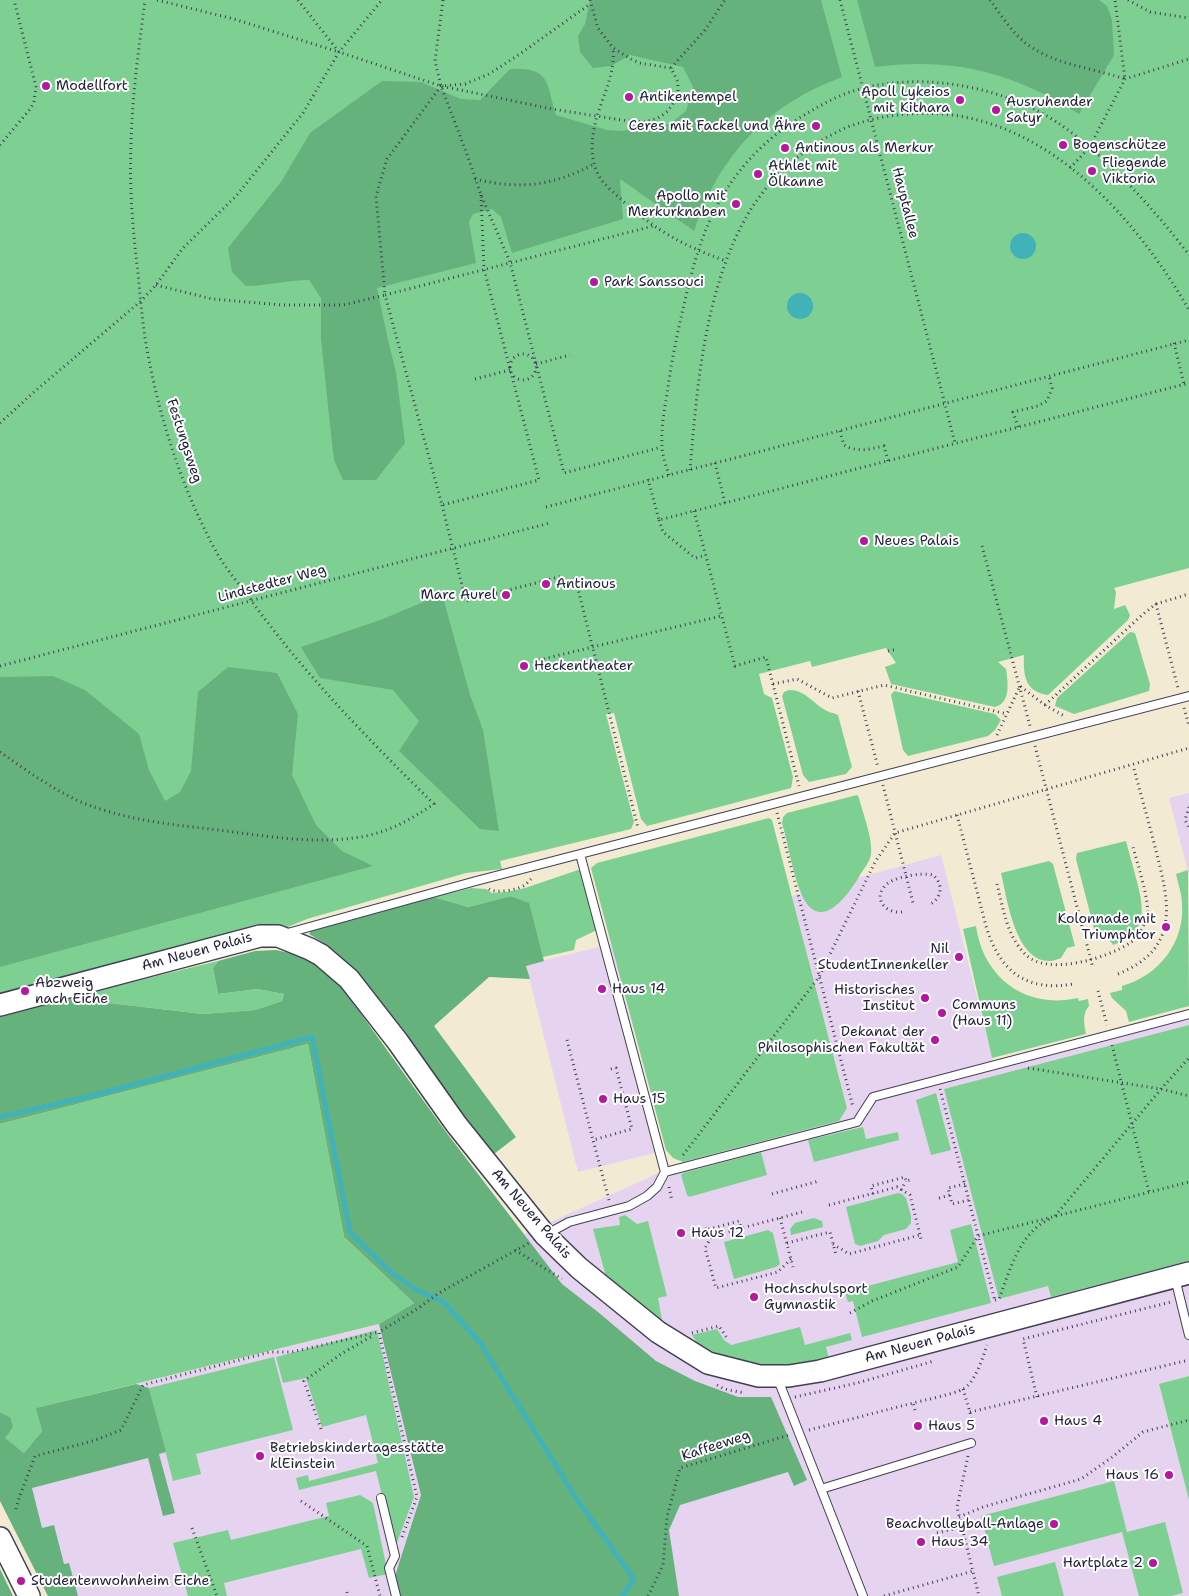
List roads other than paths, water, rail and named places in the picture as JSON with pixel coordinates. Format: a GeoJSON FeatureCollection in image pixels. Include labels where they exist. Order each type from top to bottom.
{"type":"FeatureCollection","features":[{"type":"Feature","properties":{"kind":"street","name":"Am Neuen Palais"},"geometry":{"type":"LineString","coordinates":[[0,1005],[260,936],[278,936],[321,955],[349,979],[398,1042],[456,1124],[545,1235],[579,1268],[650,1326],[708,1363],[759,1376],[789,1376],[820,1371],[1182,1275]]}},
{"type":"Feature","properties":{"kind":"street"},"geometry":{"type":"LineString","coordinates":[[0,1538],[29,1596]]}},
{"type":"Feature","properties":{"kind":"lane"},"geometry":{"type":"LineString","coordinates":[[278,936],[640,838],[1185,697]]}},
{"type":"Feature","properties":{"kind":"lane"},"geometry":{"type":"LineString","coordinates":[[580,854],[665,1172]]}},
{"type":"Feature","properties":{"kind":"lane"},"geometry":{"type":"LineString","coordinates":[[545,1235],[569,1222],[629,1206],[647,1196],[656,1187],[665,1172],[857,1122],[874,1097],[1189,1014]]}},
{"type":"Feature","properties":{"kind":"lane"},"geometry":{"type":"LineString","coordinates":[[1182,1275],[1180,1300],[1189,1335]]}},
{"type":"Feature","properties":{"kind":"lane"},"geometry":{"type":"LineString","coordinates":[[775,1376],[863,1596]]}},
{"type":"Feature","properties":{"kind":"lane"},"geometry":{"type":"LineString","coordinates":[[821,1489],[971,1443]]}},
{"type":"Feature","properties":{"kind":"lane"},"geometry":{"type":"LineString","coordinates":[[381,1498],[395,1556],[388,1568],[396,1596]]}},
{"type":"Feature","properties":{"kind":"water"},"geometry":{"type":"Polygon","coordinates":[[[1023,233],[1032,237],[1036,246],[1032,255],[1023,259],[1014,255],[1010,246],[1014,237],[1023,233]]]}},
{"type":"Feature","properties":{"kind":"water"},"geometry":{"type":"Polygon","coordinates":[[[800,293],[809,297],[813,306],[809,315],[800,319],[791,315],[787,306],[791,297],[800,293]]]}},
{"type":"Feature","properties":{"kind":"waterway"},"geometry":{"type":"LineString","coordinates":[[0,1117],[87,1097],[312,1037],[350,1232],[392,1273],[417,1290],[444,1302],[480,1343],[576,1498],[634,1579],[622,1596]]}},
{"type":"Feature","properties":{"kind":"place","name":"Modellfort"},"geometry":{"type":"Point","coordinates":[46,86]}},
{"type":"Feature","properties":{"kind":"place","name":"Antikentempel"},"geometry":{"type":"Point","coordinates":[629,97]}},
{"type":"Feature","properties":{"kind":"place","name":"Apoll Lykeios mit Kithara"},"geometry":{"type":"Point","coordinates":[960,100]}},
{"type":"Feature","properties":{"kind":"place","name":"Ausruhender Satyr"},"geometry":{"type":"Point","coordinates":[996,110]}},
{"type":"Feature","properties":{"kind":"place","name":"Ceres mit Fackel und Ähre"},"geometry":{"type":"Point","coordinates":[816,126]}},
{"type":"Feature","properties":{"kind":"place","name":"Bogenschütze"},"geometry":{"type":"Point","coordinates":[1063,145]}},
{"type":"Feature","properties":{"kind":"place","name":"Antinous als Merkur"},"geometry":{"type":"Point","coordinates":[785,148]}},
{"type":"Feature","properties":{"kind":"place","name":"Fliegende Viktoria"},"geometry":{"type":"Point","coordinates":[1092,171]}},
{"type":"Feature","properties":{"kind":"place","name":"Athlet mit Ölkanne"},"geometry":{"type":"Point","coordinates":[758,174]}},
{"type":"Feature","properties":{"kind":"place","name":"Apollo mit Merkurknaben"},"geometry":{"type":"Point","coordinates":[736,204]}},
{"type":"Feature","properties":{"kind":"place","name":"Park Sanssouci"},"geometry":{"type":"Point","coordinates":[594,282]}},
{"type":"Feature","properties":{"kind":"place","name":"Neues Palais"},"geometry":{"type":"Point","coordinates":[864,541]}},
{"type":"Feature","properties":{"kind":"place","name":"Antinous"},"geometry":{"type":"Point","coordinates":[546,584]}},
{"type":"Feature","properties":{"kind":"place","name":"Marc Aurel"},"geometry":{"type":"Point","coordinates":[506,595]}},
{"type":"Feature","properties":{"kind":"place","name":"Heckentheater"},"geometry":{"type":"Point","coordinates":[524,666]}},
{"type":"Feature","properties":{"kind":"place","name":"Kolonnade mit Triumphtor"},"geometry":{"type":"Point","coordinates":[1166,927]}},
{"type":"Feature","properties":{"kind":"place","name":"Nil StudentInnenkeller"},"geometry":{"type":"Point","coordinates":[959,957]}},
{"type":"Feature","properties":{"kind":"place","name":"Haus 14"},"geometry":{"type":"Point","coordinates":[602,989]}},
{"type":"Feature","properties":{"kind":"place","name":"Abzweig nach Eiche"},"geometry":{"type":"Point","coordinates":[25,991]}},
{"type":"Feature","properties":{"kind":"place","name":"Historisches Institut"},"geometry":{"type":"Point","coordinates":[925,998]}},
{"type":"Feature","properties":{"kind":"place","name":"Communs (Haus 11)"},"geometry":{"type":"Point","coordinates":[942,1013]}},
{"type":"Feature","properties":{"kind":"place","name":"Dekanat der Philosophischen Fakultät"},"geometry":{"type":"Point","coordinates":[935,1040]}},
{"type":"Feature","properties":{"kind":"place","name":"Haus 15"},"geometry":{"type":"Point","coordinates":[603,1099]}},
{"type":"Feature","properties":{"kind":"place","name":"Haus 12"},"geometry":{"type":"Point","coordinates":[681,1233]}},
{"type":"Feature","properties":{"kind":"place","name":"Hochschulsport Gymnastik"},"geometry":{"type":"Point","coordinates":[754,1297]}},
{"type":"Feature","properties":{"kind":"place","name":"Haus 4"},"geometry":{"type":"Point","coordinates":[1044,1421]}},
{"type":"Feature","properties":{"kind":"place","name":"Haus 5"},"geometry":{"type":"Point","coordinates":[918,1426]}},
{"type":"Feature","properties":{"kind":"place","name":"Betriebskindertagesstätte klEinstein"},"geometry":{"type":"Point","coordinates":[260,1456]}},
{"type":"Feature","properties":{"kind":"place","name":"Haus 16"},"geometry":{"type":"Point","coordinates":[1169,1475]}},
{"type":"Feature","properties":{"kind":"place","name":"Beachvolleyball-Anlage"},"geometry":{"type":"Point","coordinates":[1054,1524]}},
{"type":"Feature","properties":{"kind":"place","name":"Haus 34"},"geometry":{"type":"Point","coordinates":[921,1542]}},
{"type":"Feature","properties":{"kind":"place","name":"Hartplatz 2"},"geometry":{"type":"Point","coordinates":[1153,1563]}},
{"type":"Feature","properties":{"kind":"place","name":"Studentenwohnheim Eiche"},"geometry":{"type":"Point","coordinates":[21,1581]}}]}
